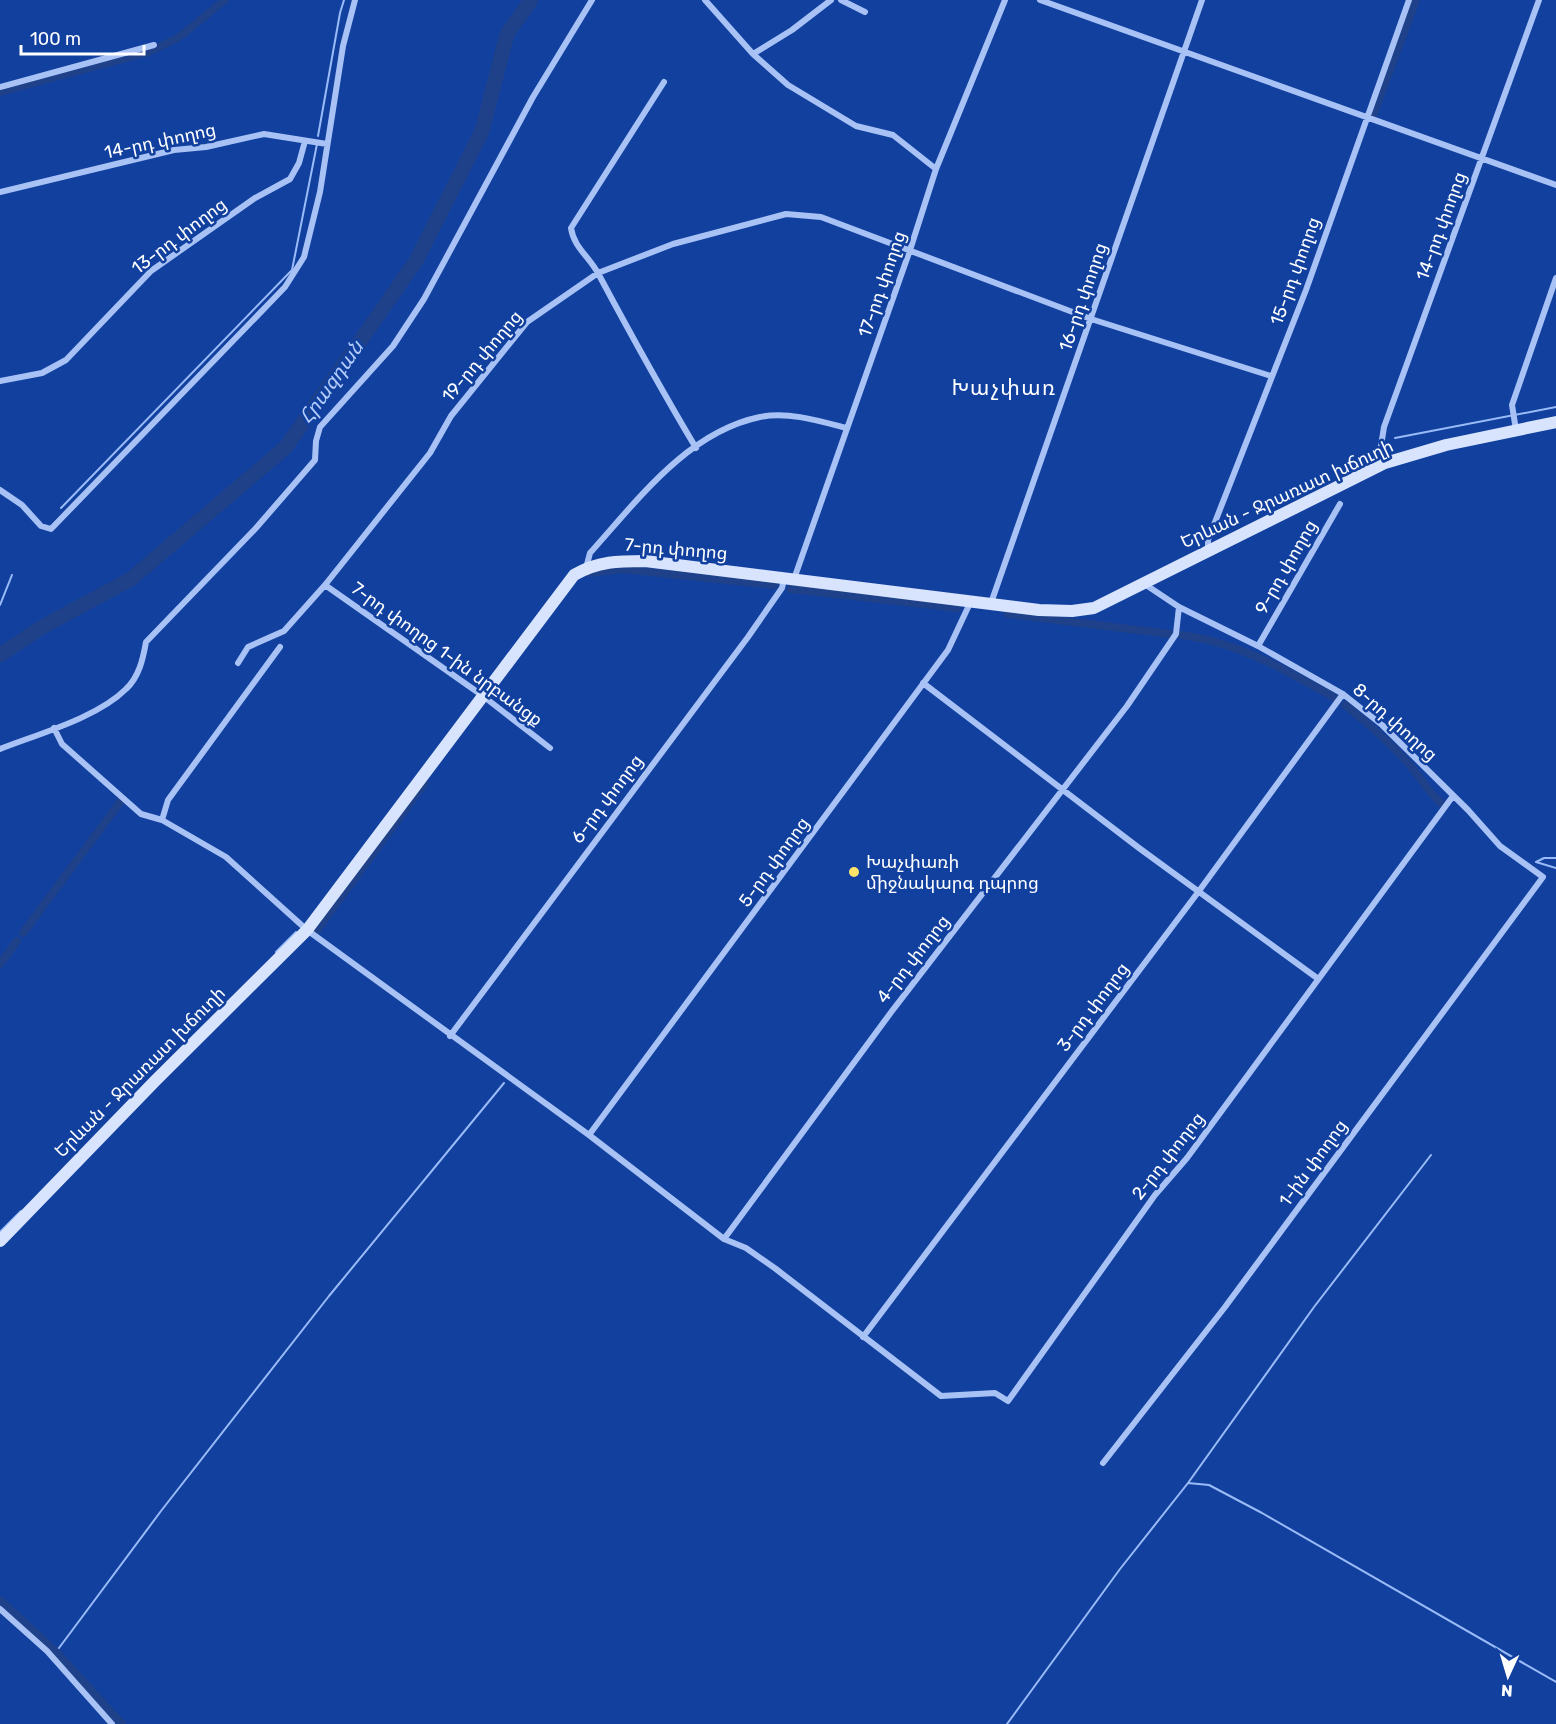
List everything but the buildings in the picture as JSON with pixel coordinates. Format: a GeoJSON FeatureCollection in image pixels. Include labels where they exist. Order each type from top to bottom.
{"type":"FeatureCollection","features":[{"type":"Feature","properties":{"kind":"main road","name":"Երևան - Ջրառատ խճուղի"},"geometry":{"type":"LineString","coordinates":[[1143,583],[1385,463],[1446,445],[1556,422]]}},
{"type":"Feature","properties":{"kind":"main road","name":"7-րդ փողոց"},"geometry":{"type":"LineString","coordinates":[[307,930],[574,575],[586,568],[604,561],[645,561],[1039,610],[1094,608],[1143,583]]}},
{"type":"Feature","properties":{"kind":"main road","name":"Երևան - Ջրառատ խճուղի"},"geometry":{"type":"LineString","coordinates":[[0,1241],[155,1081],[307,930]]}},
{"type":"Feature","properties":{"kind":"street"},"geometry":{"type":"LineString","coordinates":[[0,490],[22,505],[41,526],[51,529],[285,287],[304,257],[320,192],[343,46],[355,0]]}},
{"type":"Feature","properties":{"kind":"street"},"geometry":{"type":"LineString","coordinates":[[0,749],[93,711],[127,689],[141,666],[146,642],[256,528],[315,460],[316,441],[321,427],[393,346],[424,299],[533,97],[592,0]]}},
{"type":"Feature","properties":{"kind":"street"},"geometry":{"type":"LineString","coordinates":[[705,0],[753,54],[788,85],[856,126],[893,135],[936,169]]}},
{"type":"Feature","properties":{"kind":"street"},"geometry":{"type":"LineString","coordinates":[[753,54],[792,30],[831,0]]}},
{"type":"Feature","properties":{"kind":"street"},"geometry":{"type":"LineString","coordinates":[[841,0],[865,12]]}},
{"type":"Feature","properties":{"kind":"street","name":"17-րդ փողոց"},"geometry":{"type":"LineString","coordinates":[[789,579],[910,250],[936,169],[1005,0]]}},
{"type":"Feature","properties":{"kind":"street"},"geometry":{"type":"LineString","coordinates":[[1040,0],[1556,185]]}},
{"type":"Feature","properties":{"kind":"street","name":"16-րդ փողոց"},"geometry":{"type":"LineString","coordinates":[[991,603],[1202,0]]}},
{"type":"Feature","properties":{"kind":"street","name":"15-րդ փողոց"},"geometry":{"type":"LineString","coordinates":[[1208,551],[1209,540],[1306,290],[1365,118],[1409,0]]}},
{"type":"Feature","properties":{"kind":"street","name":"14-րդ փողոց"},"geometry":{"type":"LineString","coordinates":[[1385,463],[1381,446],[1384,427],[1539,0]]}},
{"type":"Feature","properties":{"kind":"street"},"geometry":{"type":"LineString","coordinates":[[0,87],[154,45]]}},
{"type":"Feature","properties":{"kind":"street"},"geometry":{"type":"LineString","coordinates":[[664,82],[571,228],[578,249],[598,273],[663,393],[696,448]]}},
{"type":"Feature","properties":{"kind":"street","name":"14-րդ փողոց"},"geometry":{"type":"LineString","coordinates":[[0,192],[174,150],[206,147],[264,134],[327,144]]}},
{"type":"Feature","properties":{"kind":"street","name":"13-րդ փողոց"},"geometry":{"type":"LineString","coordinates":[[0,381],[42,373],[66,360],[152,271],[255,198],[290,179],[299,163],[305,141]]}},
{"type":"Feature","properties":{"kind":"street","name":"19-րդ փողոց"},"geometry":{"type":"LineString","coordinates":[[238,663],[248,647],[284,631],[325,585],[430,453],[451,416],[527,322],[598,273],[673,244],[746,223],[786,214],[821,218],[1091,319],[1271,376]]}},
{"type":"Feature","properties":{"kind":"street"},"geometry":{"type":"LineString","coordinates":[[1516,430],[1512,405],[1556,278]]}},
{"type":"Feature","properties":{"kind":"street"},"geometry":{"type":"LineString","coordinates":[[586,568],[590,552],[661,474],[718,432],[761,417],[817,420],[846,428]]}},
{"type":"Feature","properties":{"kind":"street","name":"9-րդ փողոց"},"geometry":{"type":"LineString","coordinates":[[1258,646],[1340,504]]}},
{"type":"Feature","properties":{"kind":"street","name":"6-րդ փողոց"},"geometry":{"type":"LineString","coordinates":[[450,1036],[789,579]]}},
{"type":"Feature","properties":{"kind":"street","name":"8-րդ փողոց"},"geometry":{"type":"LineString","coordinates":[[1143,583],[1179,607],[1258,646],[1343,694],[1382,725],[1500,846],[1543,877]]}},
{"type":"Feature","properties":{"kind":"street","name":"7-րդ փողոց 1-ին նրբանցք"},"geometry":{"type":"LineString","coordinates":[[325,585],[483,696],[550,748]]}},
{"type":"Feature","properties":{"kind":"street","name":"5-րդ փողոց"},"geometry":{"type":"LineString","coordinates":[[589,1134],[948,650],[971,600]]}},
{"type":"Feature","properties":{"kind":"street","name":"4-րդ փողոց"},"geometry":{"type":"LineString","coordinates":[[724,1239],[892,1011],[1127,706],[1176,634],[1179,607]]}},
{"type":"Feature","properties":{"kind":"street"},"geometry":{"type":"LineString","coordinates":[[162,820],[168,800],[280,647]]}},
{"type":"Feature","properties":{"kind":"street"},"geometry":{"type":"LineString","coordinates":[[923,683],[1317,978]]}},
{"type":"Feature","properties":{"kind":"street","name":"3-րդ փողոց"},"geometry":{"type":"LineString","coordinates":[[863,1337],[1199,891],[1343,694]]}},
{"type":"Feature","properties":{"kind":"street"},"geometry":{"type":"LineString","coordinates":[[54,728],[62,744],[141,814],[162,820],[226,857],[307,930],[450,1036],[589,1134],[724,1239],[746,1248],[776,1269],[863,1337]]}},
{"type":"Feature","properties":{"kind":"street","name":"2-րդ փողոց"},"geometry":{"type":"LineString","coordinates":[[863,1337],[941,1396],[995,1393],[1008,1401],[1155,1195],[1187,1158],[1317,978],[1453,796]]}},
{"type":"Feature","properties":{"kind":"street","name":"1-ին փողոց"},"geometry":{"type":"LineString","coordinates":[[1102,1463],[1225,1307],[1543,877]]}},
{"type":"Feature","properties":{"kind":"street"},"geometry":{"type":"LineString","coordinates":[[0,1609],[47,1650],[112,1724]]}},
{"type":"Feature","properties":{"kind":"waterway"},"geometry":{"type":"LineString","coordinates":[[0,92],[149,52],[178,38],[225,0]]}},
{"type":"Feature","properties":{"kind":"waterway"},"geometry":{"type":"LineString","coordinates":[[318,136],[344,0]]}},
{"type":"Feature","properties":{"kind":"waterway","name":"Հրազդան"},"geometry":{"type":"LineString","coordinates":[[0,655],[42,627],[131,579],[286,447],[416,261],[482,131],[507,34],[531,0]]}},
{"type":"Feature","properties":{"kind":"waterway"},"geometry":{"type":"LineString","coordinates":[[1373,115],[1416,0]]}},
{"type":"Feature","properties":{"kind":"waterway"},"geometry":{"type":"LineString","coordinates":[[61,508],[292,270],[317,144]]}},
{"type":"Feature","properties":{"kind":"waterway"},"geometry":{"type":"LineString","coordinates":[[1395,438],[1556,407]]}},
{"type":"Feature","properties":{"kind":"waterway"},"geometry":{"type":"LineString","coordinates":[[590,573],[621,569],[774,585]]}},
{"type":"Feature","properties":{"kind":"waterway"},"geometry":{"type":"LineString","coordinates":[[0,605],[12,575]]}},
{"type":"Feature","properties":{"kind":"waterway"},"geometry":{"type":"LineString","coordinates":[[791,589],[957,608]]}},
{"type":"Feature","properties":{"kind":"waterway"},"geometry":{"type":"LineString","coordinates":[[1008,614],[1170,634]]}},
{"type":"Feature","properties":{"kind":"waterway"},"geometry":{"type":"LineString","coordinates":[[1181,635],[1222,644],[1261,659],[1335,698]]}},
{"type":"Feature","properties":{"kind":"waterway"},"geometry":{"type":"LineString","coordinates":[[1345,705],[1393,747],[1441,803]]}},
{"type":"Feature","properties":{"kind":"waterway"},"geometry":{"type":"LineString","coordinates":[[317,930],[425,783]]}},
{"type":"Feature","properties":{"kind":"waterway"},"geometry":{"type":"LineString","coordinates":[[23,933],[121,801]]}},
{"type":"Feature","properties":{"kind":"waterway"},"geometry":{"type":"LineString","coordinates":[[1536,862],[1544,858],[1556,858]]}},
{"type":"Feature","properties":{"kind":"waterway"},"geometry":{"type":"LineString","coordinates":[[1536,862],[1556,868]]}},
{"type":"Feature","properties":{"kind":"waterway"},"geometry":{"type":"LineString","coordinates":[[276,952],[296,932]]}},
{"type":"Feature","properties":{"kind":"waterway"},"geometry":{"type":"LineString","coordinates":[[0,964],[17,941]]}},
{"type":"Feature","properties":{"kind":"waterway"},"geometry":{"type":"LineString","coordinates":[[56,1652],[161,1511],[329,1296],[504,1083]]}},
{"type":"Feature","properties":{"kind":"waterway"},"geometry":{"type":"LineString","coordinates":[[1007,1724],[1120,1569],[1188,1483],[1314,1307],[1431,1155]]}},
{"type":"Feature","properties":{"kind":"waterway"},"geometry":{"type":"LineString","coordinates":[[0,1232],[21,1211]]}},
{"type":"Feature","properties":{"kind":"waterway"},"geometry":{"type":"LineString","coordinates":[[1188,1483],[1209,1485],[1262,1513],[1556,1682]]}},
{"type":"Feature","properties":{"kind":"waterway"},"geometry":{"type":"LineString","coordinates":[[0,1600],[56,1652],[122,1724]]}},
{"type":"Feature","properties":{"kind":"place","name":"Խաչփառի միջնակարգ դպրոց"},"geometry":{"type":"Point","coordinates":[854,872]}},
{"type":"Feature","properties":{"kind":"district","name":"Խաչփառ"},"geometry":{"type":"Point","coordinates":[1004,388]}}]}
